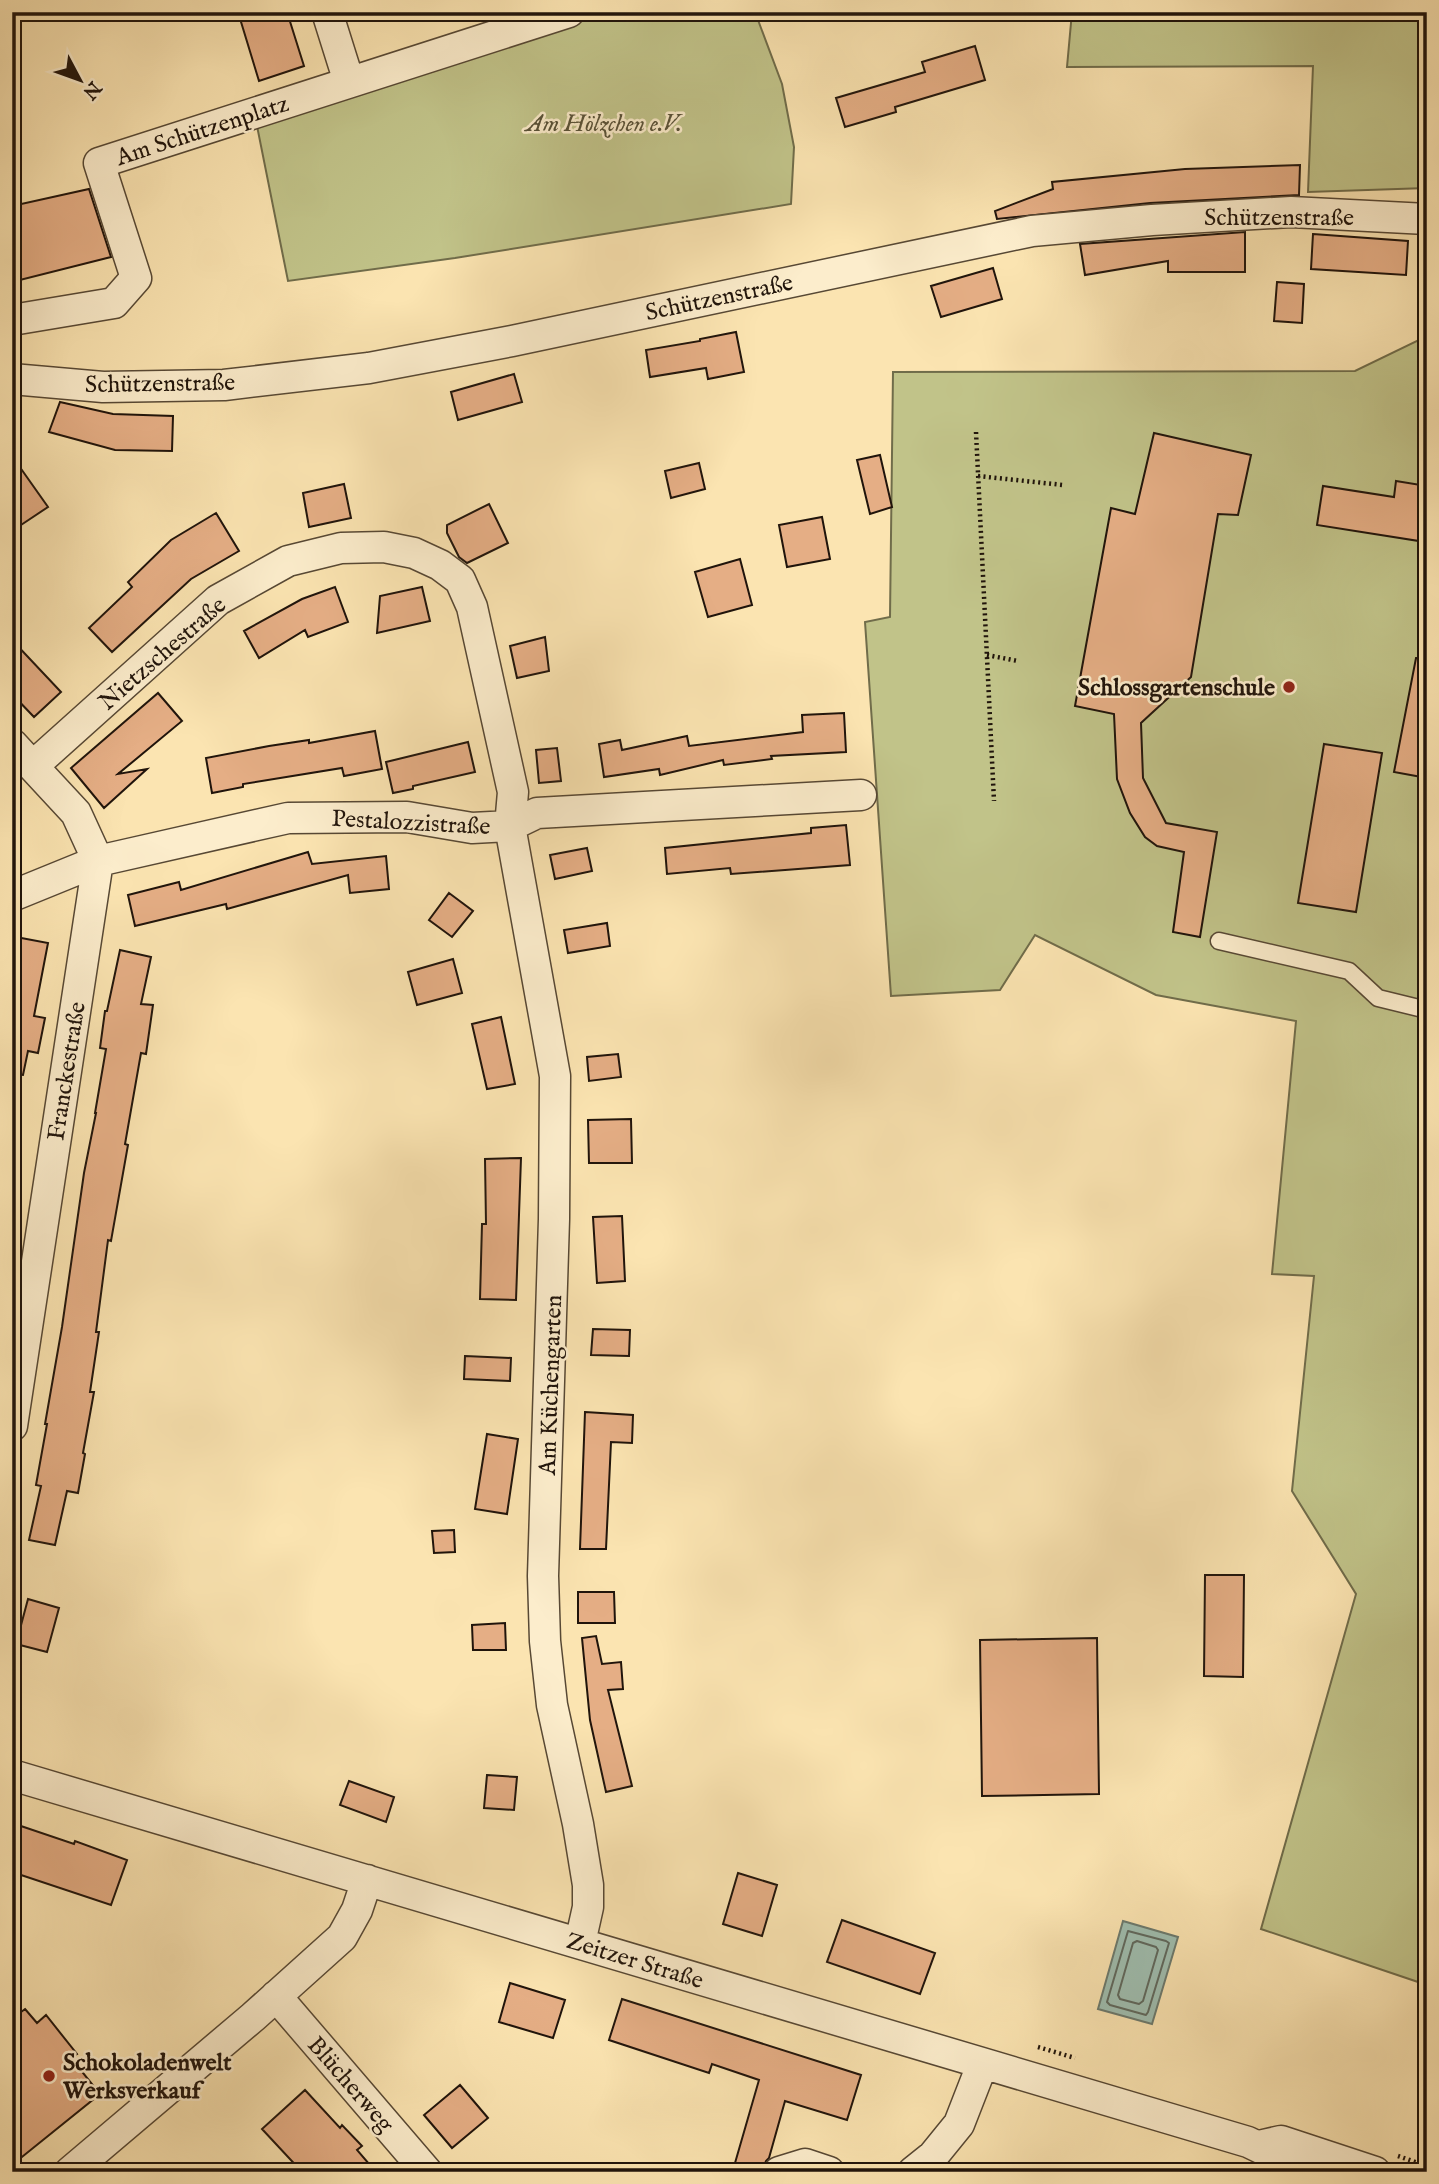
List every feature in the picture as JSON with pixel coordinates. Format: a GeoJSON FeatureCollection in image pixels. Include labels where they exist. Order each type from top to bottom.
{"type":"FeatureCollection","features":[{"type":"Feature","properties":{"kind":"street"},"geometry":{"type":"LineString","coordinates":[[327,12],[349,82]]}},
{"type":"Feature","properties":{"kind":"street","name":"Am Schützenplatz"},"geometry":{"type":"LineString","coordinates":[[12,320],[114,303],[136,278],[99,163],[569,12]]}},
{"type":"Feature","properties":{"kind":"street","name":"Schützenstraße"},"geometry":{"type":"LineString","coordinates":[[12,379],[103,387],[224,385],[369,368],[1032,231],[1152,220],[1291,212],[1427,219]]}},
{"type":"Feature","properties":{"kind":"street","name":"Nietzschestraße"},"geometry":{"type":"LineString","coordinates":[[33,766],[218,600],[288,561],[341,548],[384,547],[414,553],[440,565],[460,580],[472,607],[513,792],[510,826]]}},
{"type":"Feature","properties":{"kind":"street"},"geometry":{"type":"LineString","coordinates":[[12,744],[76,813],[98,861]]}},
{"type":"Feature","properties":{"kind":"street","name":"Pestalozzistraße"},"geometry":{"type":"LineString","coordinates":[[12,895],[98,861],[288,818],[407,817],[472,828],[510,826],[537,813],[860,795]]}},
{"type":"Feature","properties":{"kind":"street","name":"Am Küchengarten"},"geometry":{"type":"LineString","coordinates":[[510,826],[555,1076],[554,1219],[543,1576],[545,1641],[552,1705],[578,1824],[588,1885],[588,1907],[580,1943]]}},
{"type":"Feature","properties":{"kind":"street","name":"Franckestraße"},"geometry":{"type":"LineString","coordinates":[[13,1415],[98,861]]}},
{"type":"Feature","properties":{"kind":"street","name":"Zeitzer Straße"},"geometry":{"type":"LineString","coordinates":[[12,1775],[982,2065],[1262,2159],[1280,2159],[1293,2172]]}},
{"type":"Feature","properties":{"kind":"street"},"geometry":{"type":"LineString","coordinates":[[70,2172],[342,1937],[357,1910],[367,1880]]}},
{"type":"Feature","properties":{"kind":"street","name":"Blücherweg"},"geometry":{"type":"LineString","coordinates":[[276,1996],[427,2172]]}},
{"type":"Feature","properties":{"kind":"street"},"geometry":{"type":"LineString","coordinates":[[913,2172],[933,2156],[959,2124],[982,2065]]}},
{"type":"Feature","properties":{"kind":"street","name":"Zeitzer Straße"},"geometry":{"type":"LineString","coordinates":[[1262,2159],[1281,2141],[1375,2172]]}},
{"type":"Feature","properties":{"kind":"street"},"geometry":{"type":"LineString","coordinates":[[779,2172],[805,2164],[829,2172]]}},
{"type":"Feature","properties":{"kind":"lane"},"geometry":{"type":"LineString","coordinates":[[1219,941],[1349,971],[1378,998],[1427,1010]]}},
{"type":"Feature","properties":{"kind":"path"},"geometry":{"type":"LineString","coordinates":[[976,432],[994,802]]}},
{"type":"Feature","properties":{"kind":"path"},"geometry":{"type":"LineString","coordinates":[[978,476],[1063,485]]}},
{"type":"Feature","properties":{"kind":"path"},"geometry":{"type":"LineString","coordinates":[[987,655],[1018,660]]}},
{"type":"Feature","properties":{"kind":"green space","name":"Am Hölzchen e.V."},"geometry":{"type":"Polygon","coordinates":[[[591,12],[755,12],[782,84],[794,147],[791,204],[455,258],[288,281],[257,126],[540,27],[591,12]]]}},
{"type":"Feature","properties":{"kind":"green space"},"geometry":{"type":"Polygon","coordinates":[[[1072,12],[1427,12],[1427,188],[1308,192],[1313,66],[1067,67],[1072,12]]]}},
{"type":"Feature","properties":{"kind":"green space"},"geometry":{"type":"Polygon","coordinates":[[[1427,336],[1427,1985],[1261,1929],[1356,1594],[1292,1491],[1314,1276],[1272,1274],[1296,1021],[1156,995],[1035,935],[1000,990],[891,996],[865,622],[890,617],[893,372],[1355,371],[1427,336]]]}},
{"type":"Feature","properties":{"kind":"water"},"geometry":{"type":"Polygon","coordinates":[[[1123,1921],[1178,1937],[1152,2024],[1098,2009],[1123,1921]]]}},
{"type":"Feature","properties":{"kind":"building"},"geometry":{"type":"Polygon","coordinates":[[[238,12],[287,12],[304,66],[259,81],[238,12]]]}},
{"type":"Feature","properties":{"kind":"building"},"geometry":{"type":"Polygon","coordinates":[[[975,46],[985,80],[895,107],[896,112],[845,127],[836,98],[925,72],[922,62],[975,46]]]}},
{"type":"Feature","properties":{"kind":"building"},"geometry":{"type":"Polygon","coordinates":[[[1300,165],[1299,195],[1150,203],[997,219],[995,211],[1053,189],[1052,182],[1185,169],[1300,165]]]}},
{"type":"Feature","properties":{"kind":"building"},"geometry":{"type":"Polygon","coordinates":[[[89,189],[111,257],[12,282],[12,206],[89,189]]]}},
{"type":"Feature","properties":{"kind":"building"},"geometry":{"type":"Polygon","coordinates":[[[1245,232],[1245,272],[1168,272],[1168,261],[1085,275],[1080,244],[1245,232]]]}},
{"type":"Feature","properties":{"kind":"building"},"geometry":{"type":"Polygon","coordinates":[[[1313,234],[1408,241],[1406,275],[1311,269],[1313,234]]]}},
{"type":"Feature","properties":{"kind":"building"},"geometry":{"type":"Polygon","coordinates":[[[993,268],[1002,299],[941,317],[931,286],[993,268]]]}},
{"type":"Feature","properties":{"kind":"building"},"geometry":{"type":"Polygon","coordinates":[[[1277,282],[1304,284],[1302,323],[1274,321],[1277,282]]]}},
{"type":"Feature","properties":{"kind":"building"},"geometry":{"type":"Polygon","coordinates":[[[736,332],[744,372],[708,379],[706,368],[650,377],[646,350],[736,332]]]}},
{"type":"Feature","properties":{"kind":"building"},"geometry":{"type":"Polygon","coordinates":[[[514,374],[522,402],[458,420],[451,392],[514,374]]]}},
{"type":"Feature","properties":{"kind":"building"},"geometry":{"type":"Polygon","coordinates":[[[60,402],[113,414],[173,416],[172,451],[115,450],[49,432],[60,402]]]}},
{"type":"Feature","properties":{"kind":"building"},"geometry":{"type":"Polygon","coordinates":[[[1154,433],[1251,455],[1238,515],[1218,514],[1191,677],[1141,723],[1143,778],[1166,823],[1217,832],[1200,937],[1173,932],[1184,852],[1157,846],[1145,837],[1130,813],[1117,779],[1114,714],[1075,706],[1111,508],[1135,514],[1154,433]]]}},
{"type":"Feature","properties":{"kind":"building"},"geometry":{"type":"Polygon","coordinates":[[[880,455],[892,507],[870,514],[857,460],[880,455]]]}},
{"type":"Feature","properties":{"kind":"building"},"geometry":{"type":"Polygon","coordinates":[[[12,456],[48,507],[12,531],[12,456]]]}},
{"type":"Feature","properties":{"kind":"building"},"geometry":{"type":"Polygon","coordinates":[[[699,463],[705,489],[671,498],[665,471],[699,463]]]}},
{"type":"Feature","properties":{"kind":"building"},"geometry":{"type":"Polygon","coordinates":[[[1396,481],[1427,486],[1419,541],[1317,525],[1323,486],[1394,497],[1396,481]]]}},
{"type":"Feature","properties":{"kind":"building"},"geometry":{"type":"Polygon","coordinates":[[[344,484],[351,518],[309,527],[303,493],[344,484]]]}},
{"type":"Feature","properties":{"kind":"building"},"geometry":{"type":"Polygon","coordinates":[[[489,504],[508,543],[467,563],[459,557],[447,533],[447,525],[489,504]]]}},
{"type":"Feature","properties":{"kind":"building"},"geometry":{"type":"Polygon","coordinates":[[[216,513],[239,551],[191,579],[112,652],[89,628],[132,587],[128,582],[171,540],[216,513]]]}},
{"type":"Feature","properties":{"kind":"building"},"geometry":{"type":"Polygon","coordinates":[[[822,517],[830,559],[787,567],[779,525],[822,517]]]}},
{"type":"Feature","properties":{"kind":"building"},"geometry":{"type":"Polygon","coordinates":[[[740,559],[752,605],[708,617],[695,572],[740,559]]]}},
{"type":"Feature","properties":{"kind":"building"},"geometry":{"type":"Polygon","coordinates":[[[335,587],[348,622],[308,637],[305,630],[259,658],[244,631],[302,599],[335,587]]]}},
{"type":"Feature","properties":{"kind":"building"},"geometry":{"type":"Polygon","coordinates":[[[422,587],[430,621],[377,633],[380,596],[422,587]]]}},
{"type":"Feature","properties":{"kind":"building"},"geometry":{"type":"Polygon","coordinates":[[[545,637],[549,671],[517,678],[510,646],[545,637]]]}},
{"type":"Feature","properties":{"kind":"building"},"geometry":{"type":"Polygon","coordinates":[[[12,640],[61,692],[34,717],[12,694],[12,640]]]}},
{"type":"Feature","properties":{"kind":"building"},"geometry":{"type":"Polygon","coordinates":[[[1416,658],[1427,659],[1427,778],[1394,772],[1416,658]]]}},
{"type":"Feature","properties":{"kind":"building"},"geometry":{"type":"Polygon","coordinates":[[[158,693],[182,721],[118,774],[147,769],[104,808],[71,768],[158,693]]]}},
{"type":"Feature","properties":{"kind":"building"},"geometry":{"type":"Polygon","coordinates":[[[844,713],[846,752],[771,756],[772,759],[724,765],[723,760],[660,775],[659,769],[604,777],[599,744],[620,740],[622,750],[687,736],[689,746],[803,732],[802,715],[844,713]]]}},
{"type":"Feature","properties":{"kind":"building"},"geometry":{"type":"Polygon","coordinates":[[[375,731],[382,769],[344,776],[342,768],[243,784],[243,787],[212,793],[206,758],[375,731]]]}},
{"type":"Feature","properties":{"kind":"building"},"geometry":{"type":"Polygon","coordinates":[[[468,742],[475,772],[393,793],[386,762],[468,742]]]}},
{"type":"Feature","properties":{"kind":"building"},"geometry":{"type":"Polygon","coordinates":[[[1324,744],[1382,753],[1356,912],[1298,903],[1324,744]]]}},
{"type":"Feature","properties":{"kind":"building"},"geometry":{"type":"Polygon","coordinates":[[[557,748],[561,781],[539,783],[536,750],[557,748]]]}},
{"type":"Feature","properties":{"kind":"building"},"geometry":{"type":"Polygon","coordinates":[[[846,825],[850,865],[731,874],[730,868],[667,874],[665,848],[811,833],[811,828],[846,825]]]}},
{"type":"Feature","properties":{"kind":"building"},"geometry":{"type":"Polygon","coordinates":[[[587,848],[592,871],[555,879],[550,855],[587,848]]]}},
{"type":"Feature","properties":{"kind":"building"},"geometry":{"type":"Polygon","coordinates":[[[308,852],[312,864],[386,856],[389,889],[350,893],[348,875],[227,909],[226,904],[135,926],[128,895],[179,882],[181,890],[308,852]]]}},
{"type":"Feature","properties":{"kind":"building"},"geometry":{"type":"Polygon","coordinates":[[[449,893],[473,911],[452,937],[429,920],[449,893]]]}},
{"type":"Feature","properties":{"kind":"building"},"geometry":{"type":"Polygon","coordinates":[[[607,923],[610,946],[568,953],[564,930],[607,923]]]}},
{"type":"Feature","properties":{"kind":"building"},"geometry":{"type":"Polygon","coordinates":[[[16,937],[48,943],[34,1016],[45,1018],[38,1053],[28,1051],[23,1075],[12,1074],[12,957],[16,937]]]}},
{"type":"Feature","properties":{"kind":"building"},"geometry":{"type":"Polygon","coordinates":[[[120,950],[151,957],[141,1004],[153,1005],[146,1054],[141,1053],[111,1241],[108,1240],[90,1392],[94,1392],[78,1493],[67,1491],[55,1545],[29,1540],[41,1486],[36,1485],[45,1424],[106,1049],[100,1048],[105,1011],[120,950]]]}},
{"type":"Feature","properties":{"kind":"building"},"geometry":{"type":"Polygon","coordinates":[[[453,959],[462,993],[417,1005],[408,972],[453,959]]]}},
{"type":"Feature","properties":{"kind":"building"},"geometry":{"type":"Polygon","coordinates":[[[501,1017],[515,1084],[487,1089],[472,1024],[501,1017]]]}},
{"type":"Feature","properties":{"kind":"building"},"geometry":{"type":"Polygon","coordinates":[[[618,1054],[621,1077],[589,1081],[587,1057],[618,1054]]]}},
{"type":"Feature","properties":{"kind":"building"},"geometry":{"type":"Polygon","coordinates":[[[631,1119],[632,1163],[589,1163],[588,1120],[631,1119]]]}},
{"type":"Feature","properties":{"kind":"building"},"geometry":{"type":"Polygon","coordinates":[[[521,1158],[516,1300],[480,1299],[482,1224],[486,1224],[485,1159],[521,1158]]]}},
{"type":"Feature","properties":{"kind":"building"},"geometry":{"type":"Polygon","coordinates":[[[622,1216],[625,1281],[597,1283],[593,1217],[622,1216]]]}},
{"type":"Feature","properties":{"kind":"building"},"geometry":{"type":"Polygon","coordinates":[[[593,1329],[630,1330],[629,1356],[591,1355],[593,1329]]]}},
{"type":"Feature","properties":{"kind":"building"},"geometry":{"type":"Polygon","coordinates":[[[465,1356],[511,1358],[510,1381],[464,1379],[465,1356]]]}},
{"type":"Feature","properties":{"kind":"building"},"geometry":{"type":"Polygon","coordinates":[[[585,1412],[633,1415],[632,1443],[611,1442],[606,1549],[580,1549],[585,1412]]]}},
{"type":"Feature","properties":{"kind":"building"},"geometry":{"type":"Polygon","coordinates":[[[487,1434],[518,1439],[507,1514],[475,1509],[487,1434]]]}},
{"type":"Feature","properties":{"kind":"building"},"geometry":{"type":"Polygon","coordinates":[[[454,1530],[455,1552],[434,1553],[432,1531],[454,1530]]]}},
{"type":"Feature","properties":{"kind":"building"},"geometry":{"type":"Polygon","coordinates":[[[1205,1575],[1244,1575],[1243,1677],[1204,1676],[1205,1575]]]}},
{"type":"Feature","properties":{"kind":"building"},"geometry":{"type":"Polygon","coordinates":[[[578,1592],[614,1592],[615,1623],[578,1623],[578,1592]]]}},
{"type":"Feature","properties":{"kind":"building"},"geometry":{"type":"Polygon","coordinates":[[[28,1599],[59,1608],[47,1652],[16,1644],[28,1599]]]}},
{"type":"Feature","properties":{"kind":"building"},"geometry":{"type":"Polygon","coordinates":[[[505,1623],[506,1650],[473,1650],[472,1625],[505,1623]]]}},
{"type":"Feature","properties":{"kind":"building"},"geometry":{"type":"Polygon","coordinates":[[[596,1636],[602,1664],[621,1662],[623,1689],[608,1690],[632,1786],[606,1792],[590,1720],[582,1638],[596,1636]]]}},
{"type":"Feature","properties":{"kind":"building"},"geometry":{"type":"Polygon","coordinates":[[[1097,1638],[1099,1794],[982,1796],[980,1640],[1097,1638]]]}},
{"type":"Feature","properties":{"kind":"building"},"geometry":{"type":"Polygon","coordinates":[[[487,1775],[517,1777],[514,1810],[484,1808],[487,1775]]]}},
{"type":"Feature","properties":{"kind":"building"},"geometry":{"type":"Polygon","coordinates":[[[349,1781],[394,1797],[386,1822],[340,1805],[349,1781]]]}},
{"type":"Feature","properties":{"kind":"building"},"geometry":{"type":"Polygon","coordinates":[[[12,1823],[74,1844],[75,1841],[127,1860],[111,1905],[12,1872],[12,1823]]]}},
{"type":"Feature","properties":{"kind":"building"},"geometry":{"type":"Polygon","coordinates":[[[738,1873],[777,1885],[762,1936],[723,1924],[738,1873]]]}},
{"type":"Feature","properties":{"kind":"building"},"geometry":{"type":"Polygon","coordinates":[[[842,1920],[935,1953],[920,1994],[827,1962],[842,1920]]]}},
{"type":"Feature","properties":{"kind":"building"},"geometry":{"type":"Polygon","coordinates":[[[510,1983],[565,2000],[553,2038],[499,2022],[510,1983]]]}},
{"type":"Feature","properties":{"kind":"building"},"geometry":{"type":"Polygon","coordinates":[[[622,1999],[861,2075],[847,2120],[785,2101],[769,2158],[762,2171],[735,2163],[759,2080],[712,2064],[709,2073],[609,2040],[622,1999]]]}},
{"type":"Feature","properties":{"kind":"building","name":"Schokoladenwelt Werksverkauf"},"geometry":{"type":"Polygon","coordinates":[[[25,2009],[37,2023],[46,2015],[77,2054],[71,2058],[100,2094],[12,2165],[12,2019],[25,2009]]]}},
{"type":"Feature","properties":{"kind":"building"},"geometry":{"type":"Polygon","coordinates":[[[460,2085],[488,2118],[452,2148],[424,2115],[460,2085]]]}},
{"type":"Feature","properties":{"kind":"building"},"geometry":{"type":"Polygon","coordinates":[[[305,2090],[340,2128],[342,2125],[362,2146],[357,2150],[376,2172],[302,2172],[262,2129],[305,2090]]]}},
{"type":"Feature","properties":{"kind":"place","name":"Schlossgartenschule"},"geometry":{"type":"Point","coordinates":[1289,687]}},
{"type":"Feature","properties":{"kind":"place","name":"Schokoladenwelt Werksverkauf"},"geometry":{"type":"Point","coordinates":[49,2076]}}]}
